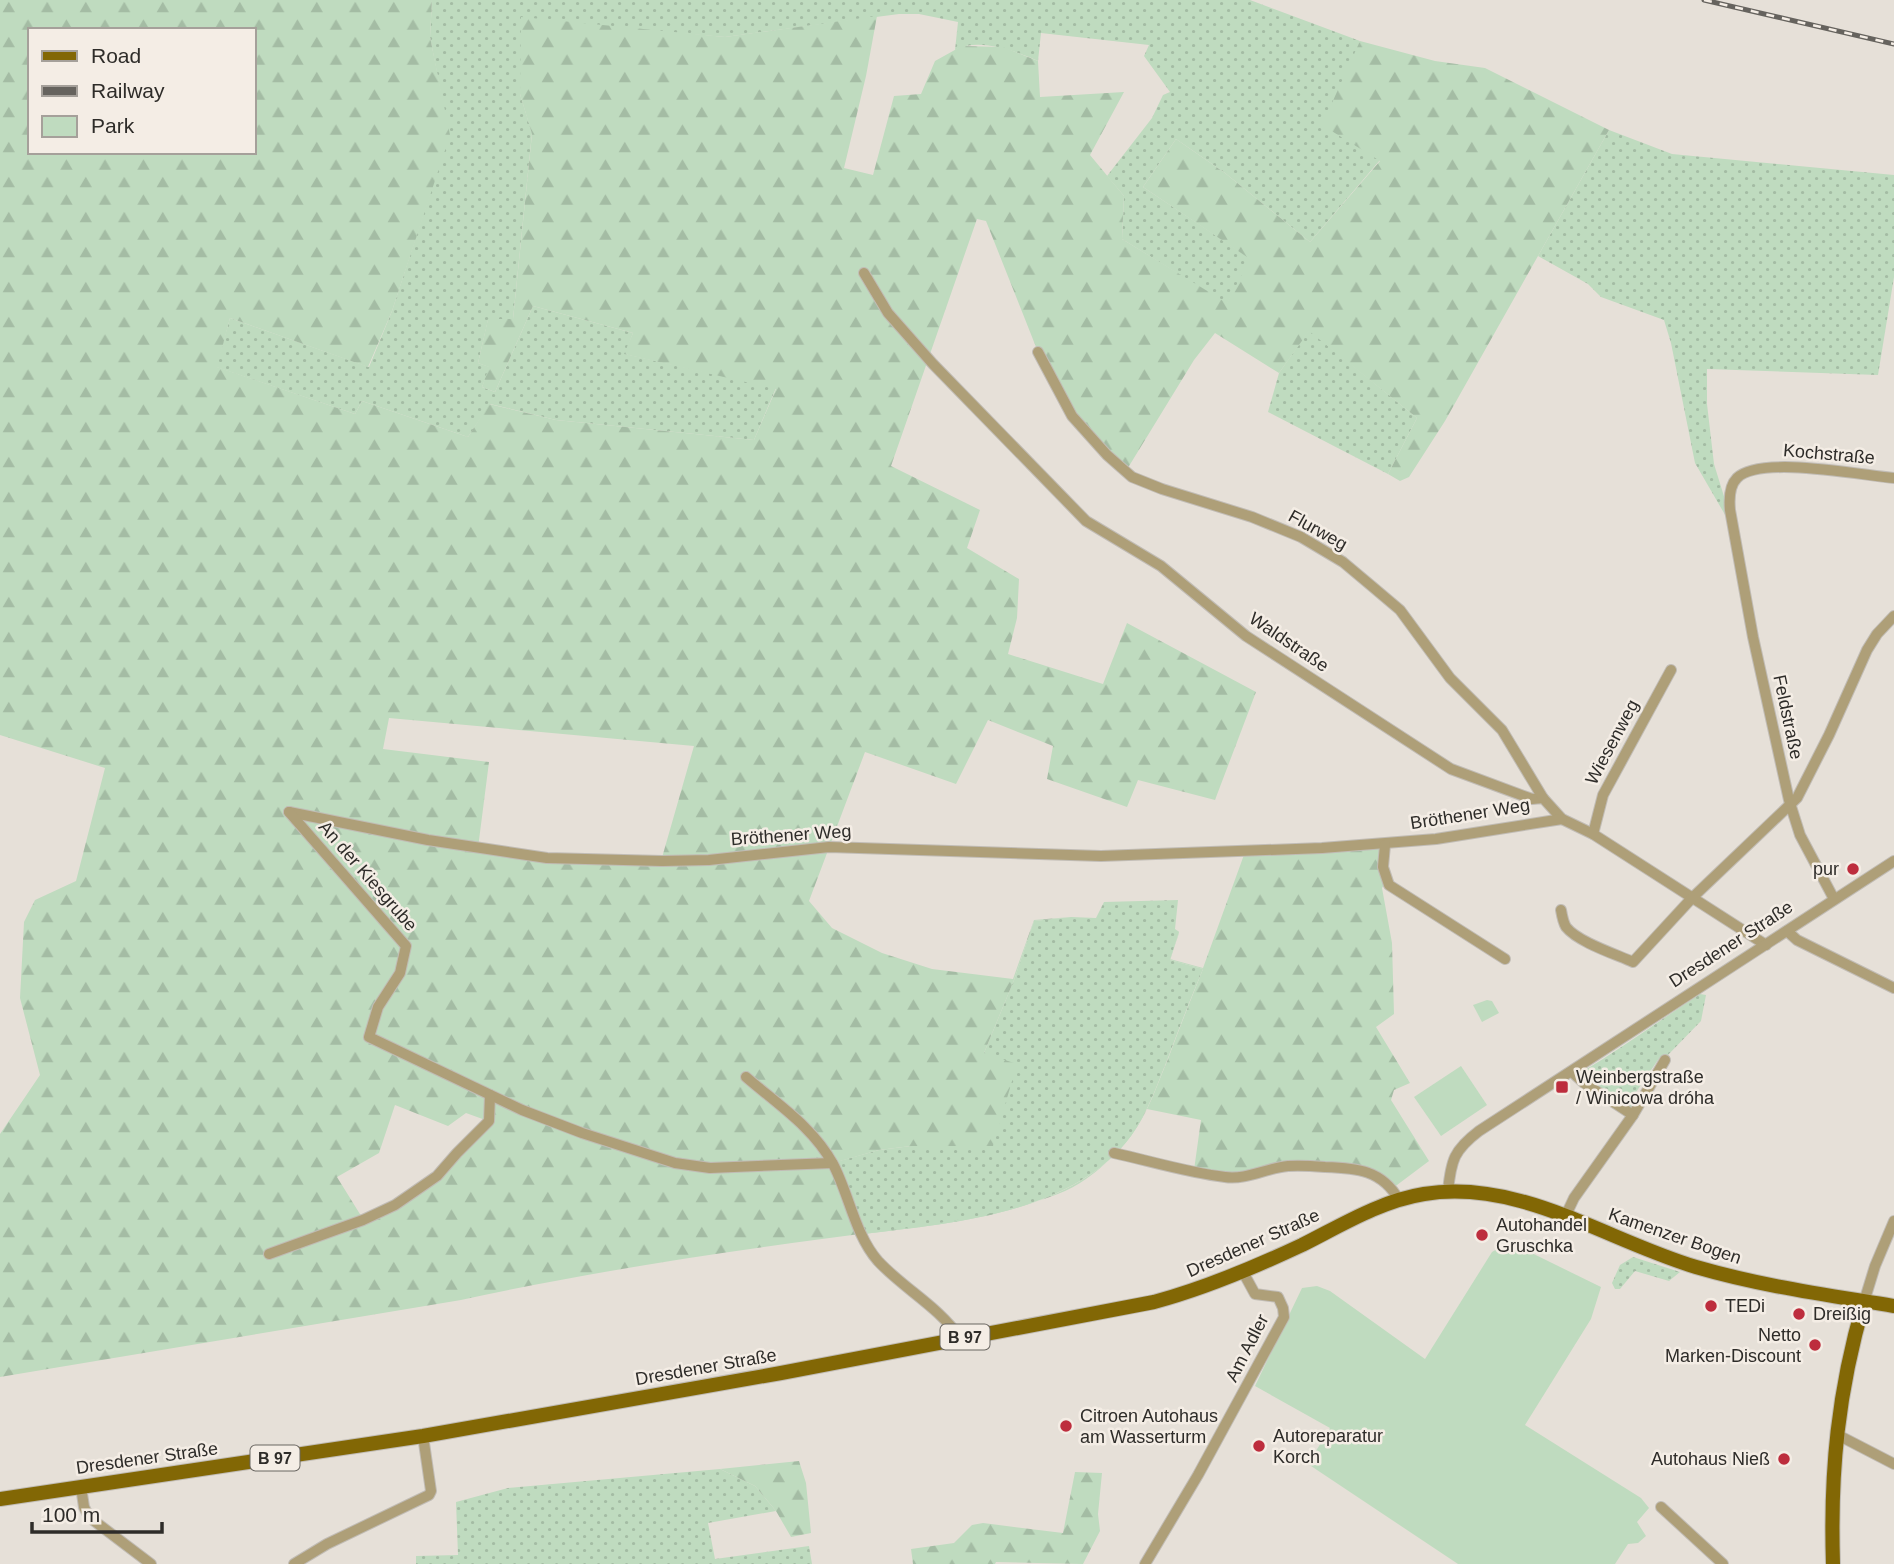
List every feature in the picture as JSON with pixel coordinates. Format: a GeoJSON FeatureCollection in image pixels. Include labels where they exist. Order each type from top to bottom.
{"type":"FeatureCollection","features":[{"type":"Feature","properties":{"kind":"main road","name":"Kamenzer Bogen"},"geometry":{"type":"LineString","coordinates":[[1448,1191],[1464,1190],[1506,1197],[1702,1269],[1760,1283],[1894,1306]]}},
{"type":"Feature","properties":{"kind":"main road","name":"Dresdener Straße"},"geometry":{"type":"LineString","coordinates":[[0,1499],[423,1436],[774,1374],[1154,1302],[1193,1292],[1243,1272],[1399,1200],[1448,1191]]}},
{"type":"Feature","properties":{"kind":"main road"},"geometry":{"type":"LineString","coordinates":[[1833,1564],[1833,1469],[1836,1434],[1840,1402],[1864,1301]]}},
{"type":"Feature","properties":{"kind":"street","name":"Waldstraße"},"geometry":{"type":"LineString","coordinates":[[864,273],[888,313],[933,364],[1086,521],[1161,566],[1246,636],[1451,769],[1532,799],[1543,798]]}},
{"type":"Feature","properties":{"kind":"street","name":"Flurweg"},"geometry":{"type":"LineString","coordinates":[[1038,352],[1072,416],[1107,455],[1132,477],[1252,517],[1301,537],[1343,562],[1400,610],[1450,678],[1502,730],[1543,798]]}},
{"type":"Feature","properties":{"kind":"street","name":"Kochstraße"},"geometry":{"type":"LineString","coordinates":[[1735,533],[1730,510],[1731,488],[1735,479],[1748,470],[1792,467],[1894,478]]}},
{"type":"Feature","properties":{"kind":"street","name":"Feldstraße"},"geometry":{"type":"LineString","coordinates":[[1735,533],[1753,637],[1790,804],[1800,835],[1834,900]]}},
{"type":"Feature","properties":{"kind":"street"},"geometry":{"type":"LineString","coordinates":[[1561,910],[1565,925],[1573,933],[1601,949],[1633,962],[1692,898],[1797,798],[1867,650],[1877,634],[1894,616]]}},
{"type":"Feature","properties":{"kind":"street","name":"Wiesenweg"},"geometry":{"type":"LineString","coordinates":[[1593,834],[1603,795],[1671,670]]}},
{"type":"Feature","properties":{"kind":"street"},"geometry":{"type":"LineString","coordinates":[[1543,798],[1562,819],[1593,834],[1766,945]]}},
{"type":"Feature","properties":{"kind":"street","name":"Bröthener Weg"},"geometry":{"type":"LineString","coordinates":[[289,811],[428,840],[557,858],[662,861],[709,860],[829,847],[1101,856],[1385,845],[1562,819]]}},
{"type":"Feature","properties":{"kind":"street","name":"An der Kiesgrube"},"geometry":{"type":"LineString","coordinates":[[289,811],[406,946],[400,973],[378,1007],[369,1037],[522,1110],[582,1133],[676,1163],[710,1168],[832,1163]]}},
{"type":"Feature","properties":{"kind":"street"},"geometry":{"type":"LineString","coordinates":[[1385,845],[1383,867],[1389,885],[1505,959]]}},
{"type":"Feature","properties":{"kind":"street","name":"Dresdener Straße"},"geometry":{"type":"LineString","coordinates":[[1448,1191],[1450,1167],[1461,1146],[1479,1131],[1894,861]]}},
{"type":"Feature","properties":{"kind":"street"},"geometry":{"type":"LineString","coordinates":[[1787,931],[1797,940],[1894,988]]}},
{"type":"Feature","properties":{"kind":"street"},"geometry":{"type":"LineString","coordinates":[[1565,1217],[1574,1198],[1633,1115],[1665,1060]]}},
{"type":"Feature","properties":{"kind":"street"},"geometry":{"type":"LineString","coordinates":[[1572,1072],[1633,1115]]}},
{"type":"Feature","properties":{"kind":"street"},"geometry":{"type":"LineString","coordinates":[[746,1077],[806,1127],[832,1163],[863,1235],[877,1259],[936,1309],[960,1338]]}},
{"type":"Feature","properties":{"kind":"street"},"geometry":{"type":"LineString","coordinates":[[269,1254],[363,1220],[395,1205],[437,1177],[489,1121],[490,1095]]}},
{"type":"Feature","properties":{"kind":"street"},"geometry":{"type":"LineString","coordinates":[[1114,1153],[1225,1177],[1245,1177],[1287,1166],[1360,1169],[1385,1181],[1399,1200]]}},
{"type":"Feature","properties":{"kind":"street"},"geometry":{"type":"LineString","coordinates":[[1864,1301],[1894,1221]]}},
{"type":"Feature","properties":{"kind":"street","name":"Am Adler"},"geometry":{"type":"LineString","coordinates":[[1145,1564],[1198,1475],[1284,1317],[1278,1297],[1255,1294],[1243,1272]]}},
{"type":"Feature","properties":{"kind":"street"},"geometry":{"type":"LineString","coordinates":[[1836,1434],[1894,1464]]}},
{"type":"Feature","properties":{"kind":"street"},"geometry":{"type":"LineString","coordinates":[[294,1564],[327,1544],[429,1495],[431,1491],[423,1436]]}},
{"type":"Feature","properties":{"kind":"street"},"geometry":{"type":"LineString","coordinates":[[81,1487],[84,1507],[89,1517],[151,1564]]}},
{"type":"Feature","properties":{"kind":"street"},"geometry":{"type":"LineString","coordinates":[[1661,1507],[1723,1564]]}},
{"type":"Feature","properties":{"kind":"green space"},"geometry":{"type":"Polygon","coordinates":[[[0,0],[432,0],[430,37],[450,135],[392,311],[368,367],[230,318],[217,367],[355,414],[362,401],[468,437],[489,404],[556,420],[754,440],[776,389],[624,354],[633,333],[533,306],[495,392],[482,387],[489,367],[478,363],[488,319],[513,319],[532,134],[520,94],[521,17],[725,37],[877,16],[844,168],[873,175],[894,96],[921,94],[935,61],[962,46],[1003,47],[1038,61],[1040,97],[1124,92],[1090,155],[1124,196],[1122,239],[1227,303],[1250,259],[1143,187],[1176,139],[1225,173],[1310,242],[1380,161],[1322,125],[1360,41],[1435,61],[1485,68],[1609,130],[1445,421],[1409,477],[1400,481],[1388,474],[1417,418],[1309,331],[1279,373],[1215,333],[1194,360],[1126,471],[1072,416],[1038,352],[986,221],[977,219],[891,466],[980,510],[967,548],[1019,579],[1017,618],[1008,654],[1103,684],[1127,623],[1256,692],[1215,800],[1138,780],[1127,807],[1047,779],[1053,746],[988,720],[956,784],[865,752],[809,901],[832,928],[882,953],[932,969],[1013,979],[1034,920],[1071,917],[1034,921],[1014,980],[984,1053],[1017,1064],[993,1146],[911,1146],[879,1150],[833,1163],[863,1234],[641,1266],[461,1300],[0,1377],[0,1134],[40,1075],[20,998],[24,922],[35,900],[76,881],[105,768],[0,735],[0,0]],[[389,718],[383,749],[489,762],[478,848],[661,861],[694,746],[389,718]],[[395,1105],[379,1153],[337,1177],[363,1219],[436,1176],[488,1121],[466,1113],[448,1126],[395,1105]]]}},
{"type":"Feature","properties":{"kind":"green space"},"geometry":{"type":"Polygon","coordinates":[[[432,0],[1250,0],[1360,41],[1355,56],[1380,160],[1310,242],[1225,173],[1176,139],[1143,187],[1251,259],[1227,304],[1122,239],[1124,196],[1107,176],[1152,118],[1163,95],[1170,92],[1144,56],[1149,45],[1041,33],[1038,61],[986,45],[965,46],[955,50],[958,22],[919,14],[899,14],[725,37],[653,31],[520,94],[532,133],[513,319],[488,320],[478,363],[490,367],[482,387],[495,392],[533,306],[633,333],[625,354],[776,388],[754,440],[556,420],[490,404],[468,437],[362,401],[355,414],[216,367],[230,318],[369,367],[392,311],[449,135],[430,37],[432,0]]]}},
{"type":"Feature","properties":{"kind":"green space"},"geometry":{"type":"Polygon","coordinates":[[[1609,130],[1672,154],[1894,175],[1894,277],[1878,375],[1707,369],[1707,404],[1714,464],[1735,532],[1695,463],[1664,320],[1601,297],[1588,284],[1538,256],[1609,130]]]}},
{"type":"Feature","properties":{"kind":"green space"},"geometry":{"type":"Polygon","coordinates":[[[1309,330],[1417,418],[1388,474],[1268,412],[1279,373],[1309,330]]]}},
{"type":"Feature","properties":{"kind":"green space"},"geometry":{"type":"Polygon","coordinates":[[[1384,845],[1386,882],[1382,888],[1392,943],[1394,1014],[1376,1027],[1410,1083],[1394,1090],[1391,1100],[1429,1161],[1393,1188],[1385,1181],[1322,1166],[1253,1174],[1194,1170],[1201,1120],[1147,1109],[1203,969],[1170,959],[1203,968],[1245,852],[1384,845]]]}},
{"type":"Feature","properties":{"kind":"green space"},"geometry":{"type":"Polygon","coordinates":[[[1178,900],[1175,929],[1179,932],[1170,960],[1203,969],[1160,1078],[1131,1136],[1106,1162],[1077,1183],[1044,1198],[972,1219],[863,1234],[832,1163],[879,1150],[911,1146],[984,1053],[1014,980],[1034,921],[1071,917],[1096,918],[1104,902],[1178,900]]]}},
{"type":"Feature","properties":{"kind":"green space"},"geometry":{"type":"Polygon","coordinates":[[[1700,994],[1706,995],[1701,1021],[1665,1058],[1660,1057],[1632,1098],[1637,1102],[1631,1108],[1580,1073],[1625,1044],[1700,994]]]}},
{"type":"Feature","properties":{"kind":"green space"},"geometry":{"type":"Polygon","coordinates":[[[1492,1001],[1499,1013],[1482,1022],[1473,1005],[1492,1001]]]}},
{"type":"Feature","properties":{"kind":"green space"},"geometry":{"type":"Polygon","coordinates":[[[1461,1066],[1487,1105],[1441,1136],[1414,1097],[1461,1066]]]}},
{"type":"Feature","properties":{"kind":"green space"},"geometry":{"type":"Polygon","coordinates":[[[1106,1162],[1091,1176],[1073,1187],[1031,1203],[1077,1183],[1106,1162]]]}},
{"type":"Feature","properties":{"kind":"green space"},"geometry":{"type":"Polygon","coordinates":[[[1509,1242],[1601,1287],[1591,1319],[1525,1425],[1641,1498],[1649,1508],[1637,1522],[1646,1536],[1638,1543],[1628,1544],[1615,1564],[1458,1564],[1308,1464],[1330,1428],[1255,1386],[1302,1288],[1317,1286],[1330,1291],[1425,1359],[1492,1252],[1509,1242]]]}},
{"type":"Feature","properties":{"kind":"green space"},"geometry":{"type":"Polygon","coordinates":[[[1633,1257],[1680,1272],[1669,1281],[1635,1271],[1620,1289],[1615,1289],[1612,1283],[1620,1265],[1633,1257]]]}},
{"type":"Feature","properties":{"kind":"green space"},"geometry":{"type":"Polygon","coordinates":[[[799,1461],[806,1483],[811,1533],[791,1537],[776,1511],[755,1486],[720,1469],[799,1461]]]}},
{"type":"Feature","properties":{"kind":"green space"},"geometry":{"type":"Polygon","coordinates":[[[720,1469],[755,1486],[776,1511],[708,1523],[715,1559],[809,1546],[812,1564],[416,1564],[416,1556],[458,1555],[456,1502],[508,1488],[720,1469]]]}},
{"type":"Feature","properties":{"kind":"green space"},"geometry":{"type":"Polygon","coordinates":[[[1075,1472],[1102,1473],[1098,1514],[1100,1531],[1083,1564],[913,1564],[911,1549],[954,1543],[972,1525],[983,1523],[1063,1533],[1075,1472]]]}},
{"type":"Feature","properties":{"kind":"railway"},"geometry":{"type":"LineString","coordinates":[[1704,0],[1894,44]]}},
{"type":"Feature","properties":{"kind":"place","name":"pur"},"geometry":{"type":"Point","coordinates":[1853,869]}},
{"type":"Feature","properties":{"kind":"place","name":"Weinbergstraße / Winicowa dróha"},"geometry":{"type":"Point","coordinates":[1562,1087]}},
{"type":"Feature","properties":{"kind":"place","name":"Autohandel Gruschka"},"geometry":{"type":"Point","coordinates":[1482,1235]}},
{"type":"Feature","properties":{"kind":"place","name":"TEDi"},"geometry":{"type":"Point","coordinates":[1711,1306]}},
{"type":"Feature","properties":{"kind":"place","name":"Dreißig"},"geometry":{"type":"Point","coordinates":[1799,1314]}},
{"type":"Feature","properties":{"kind":"place","name":"Netto Marken-Discount"},"geometry":{"type":"Point","coordinates":[1815,1345]}},
{"type":"Feature","properties":{"kind":"place","name":"Citroen Autohaus am Wasserturm"},"geometry":{"type":"Point","coordinates":[1066,1426]}},
{"type":"Feature","properties":{"kind":"place","name":"Autoreparatur Korch"},"geometry":{"type":"Point","coordinates":[1259,1446]}},
{"type":"Feature","properties":{"kind":"place","name":"Autohaus Nieß"},"geometry":{"type":"Point","coordinates":[1784,1459]}}]}
